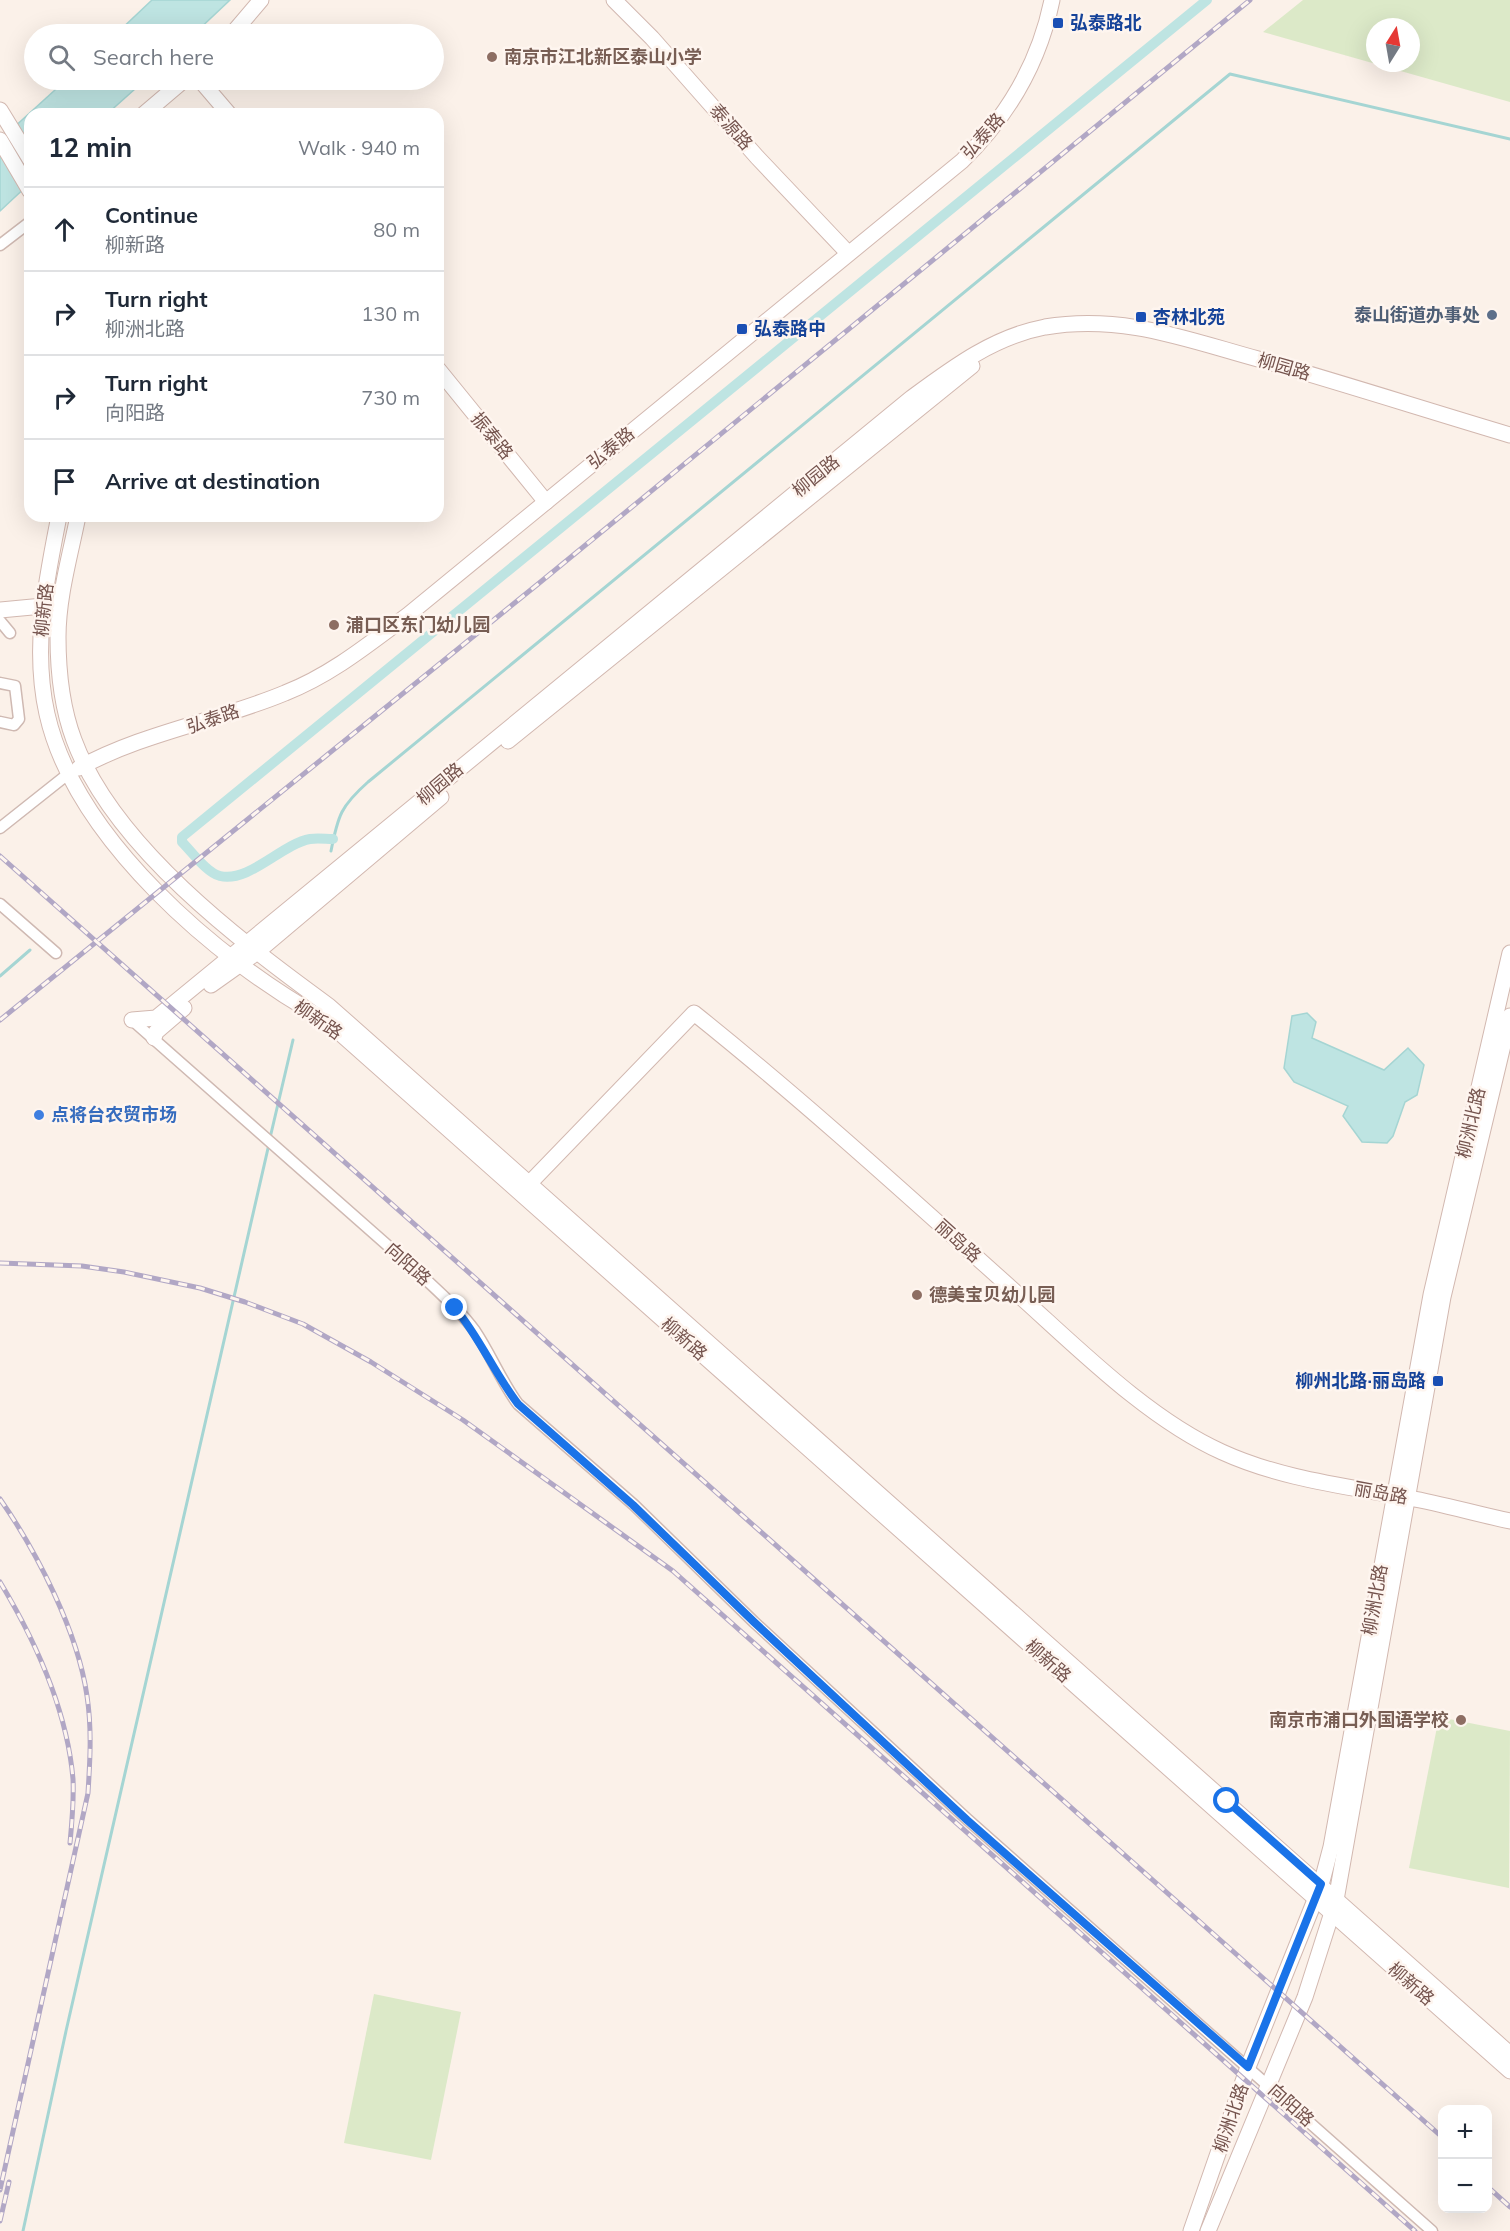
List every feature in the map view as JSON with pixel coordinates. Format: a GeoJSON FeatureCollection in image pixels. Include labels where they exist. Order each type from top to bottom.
{"type":"FeatureCollection","features":[{"type":"Feature","properties":{"kind":"street"},"geometry":{"type":"LineString","coordinates":[[241,24],[261,0]]}},
{"type":"Feature","properties":{"kind":"street","name":"泰源路"},"geometry":{"type":"LineString","coordinates":[[614,0],[652,38],[757,156],[848,253]]}},
{"type":"Feature","properties":{"kind":"street","name":"弘泰路"},"geometry":{"type":"LineString","coordinates":[[68,774],[108,753],[286,693],[333,669],[408,615],[962,161],[999,122],[1023,83],[1035,56],[1052,0]]}},
{"type":"Feature","properties":{"kind":"street"},"geometry":{"type":"LineString","coordinates":[[151,108],[172,90]]}},
{"type":"Feature","properties":{"kind":"street"},"geometry":{"type":"LineString","coordinates":[[209,90],[224,108]]}},
{"type":"Feature","properties":{"kind":"street"},"geometry":{"type":"LineString","coordinates":[[4,116],[24,149]]}},
{"type":"Feature","properties":{"kind":"street"},"geometry":{"type":"LineString","coordinates":[[0,140],[24,180]]}},
{"type":"Feature","properties":{"kind":"street"},"geometry":{"type":"LineString","coordinates":[[0,245],[24,227]]}},
{"type":"Feature","properties":{"kind":"street","name":"柳园路"},"geometry":{"type":"LineString","coordinates":[[251,948],[910,399],[969,357],[1004,339],[1043,328],[1068,324],[1097,322],[1136,325],[1276,364],[1510,435]]}},
{"type":"Feature","properties":{"kind":"street","name":"柳园路"},"geometry":{"type":"LineString","coordinates":[[251,948],[964,371],[983,359],[1020,342],[1046,336],[1097,331],[1139,334],[1510,445]]}},
{"type":"Feature","properties":{"kind":"street","name":"振泰路"},"geometry":{"type":"LineString","coordinates":[[444,376],[546,502]]}},
{"type":"Feature","properties":{"kind":"street","name":"柳新路"},"geometry":{"type":"LineString","coordinates":[[58,522],[43,606],[40,650],[44,696],[55,742],[68,774],[97,820],[129,862],[189,922],[235,961],[281,995],[324,1019],[525,1189],[1318,1891],[1510,2071]]}},
{"type":"Feature","properties":{"kind":"street","name":"柳新路"},"geometry":{"type":"LineString","coordinates":[[77,522],[58,616],[58,650],[64,700],[74,740],[106,800],[133,835],[167,871],[251,948],[328,1006],[525,1189]]}},
{"type":"Feature","properties":{"kind":"street"},"geometry":{"type":"LineString","coordinates":[[0,610],[43,606]]}},
{"type":"Feature","properties":{"kind":"street"},"geometry":{"type":"LineString","coordinates":[[0,621],[10,633]]}},
{"type":"Feature","properties":{"kind":"street"},"geometry":{"type":"LineString","coordinates":[[0,682],[15,686],[20,719],[14,725],[0,722]]}},
{"type":"Feature","properties":{"kind":"street"},"geometry":{"type":"LineString","coordinates":[[0,828],[68,774]]}},
{"type":"Feature","properties":{"kind":"street"},"geometry":{"type":"LineString","coordinates":[[0,904],[56,953]]}},
{"type":"Feature","properties":{"kind":"street"},"geometry":{"type":"LineString","coordinates":[[154,1038],[182,1009],[251,948]]}},
{"type":"Feature","properties":{"kind":"street","name":"柳洲北路"},"geometry":{"type":"LineString","coordinates":[[1191,2231],[1248,2067],[1318,1891],[1339,1805],[1431,1295],[1510,953]]}},
{"type":"Feature","properties":{"kind":"street"},"geometry":{"type":"LineString","coordinates":[[132,1020],[156,1018],[235,961]]}},
{"type":"Feature","properties":{"kind":"street","name":"丽岛路"},"geometry":{"type":"LineString","coordinates":[[525,1189],[694,1013],[777,1079],[1082,1352],[1163,1419],[1224,1453],[1303,1479],[1409,1498],[1510,1521]]}},
{"type":"Feature","properties":{"kind":"street","name":"柳洲北路"},"geometry":{"type":"LineString","coordinates":[[1208,2231],[1305,1997],[1334,1907],[1409,1498],[1443,1297],[1510,1016]]}},
{"type":"Feature","properties":{"kind":"street","name":"向阳路"},"geometry":{"type":"LineString","coordinates":[[132,1020],[282,1151],[455,1308],[475,1331],[504,1386],[518,1404],[633,1505],[762,1630],[967,1820],[1432,2231]]}},
{"type":"Feature","properties":{"kind":"street","name":"柳新路"},"geometry":{"type":"LineString","coordinates":[[1334,1907],[1510,2054]]}},
{"type":"Feature","properties":{"kind":"green space"},"geometry":{"type":"Polygon","coordinates":[[[1303,0],[1510,0],[1510,102],[1404,72],[1420,72],[1420,18],[1366,18],[1366,61],[1263,32],[1303,0]]]}},
{"type":"Feature","properties":{"kind":"green space"},"geometry":{"type":"Polygon","coordinates":[[[1439,1717],[1510,1731],[1509,1888],[1409,1868],[1439,1717]]]}},
{"type":"Feature","properties":{"kind":"green space"},"geometry":{"type":"Polygon","coordinates":[[[374,1994],[461,2012],[431,2160],[344,2143],[374,1994]]]}},
{"type":"Feature","properties":{"kind":"water"},"geometry":{"type":"Polygon","coordinates":[[[152,0],[230,0],[205,24],[127,24],[152,0]]]}},
{"type":"Feature","properties":{"kind":"water"},"geometry":{"type":"Polygon","coordinates":[[[55,90],[134,90],[114,108],[35,108],[55,90]]]}},
{"type":"Feature","properties":{"kind":"water"},"geometry":{"type":"Polygon","coordinates":[[[24,118],[24,189],[0,211],[0,140],[24,118]]]}},
{"type":"Feature","properties":{"kind":"water"},"geometry":{"type":"Polygon","coordinates":[[[1307,1013],[1316,1022],[1312,1038],[1384,1070],[1408,1048],[1424,1065],[1417,1095],[1405,1102],[1393,1136],[1387,1143],[1362,1142],[1343,1116],[1348,1106],[1294,1082],[1284,1068],[1292,1016],[1307,1013]]]}},
{"type":"Feature","properties":{"kind":"waterway"},"geometry":{"type":"LineString","coordinates":[[333,839],[299,842],[254,869],[231,877],[220,876],[210,871],[182,842],[182,837],[1207,0]]}},
{"type":"Feature","properties":{"kind":"waterway"},"geometry":{"type":"LineString","coordinates":[[331,851],[342,812],[368,782],[1230,74],[1510,139]]}},
{"type":"Feature","properties":{"kind":"waterway"},"geometry":{"type":"LineString","coordinates":[[0,976],[30,950]]}},
{"type":"Feature","properties":{"kind":"waterway"},"geometry":{"type":"LineString","coordinates":[[270,1138],[293,1040]]}},
{"type":"Feature","properties":{"kind":"waterway"},"geometry":{"type":"LineString","coordinates":[[23,2231],[66,2031],[269,1144]]}},
{"type":"Feature","properties":{"kind":"railway"},"geometry":{"type":"LineString","coordinates":[[0,1020],[538,584],[1250,0]]}},
{"type":"Feature","properties":{"kind":"railway"},"geometry":{"type":"LineString","coordinates":[[0,856],[1438,2133]]}},
{"type":"Feature","properties":{"kind":"railway"},"geometry":{"type":"LineString","coordinates":[[0,1263],[82,1266],[124,1272],[200,1288],[245,1302],[303,1324],[371,1362],[463,1420],[673,1571],[1415,2231]]}},
{"type":"Feature","properties":{"kind":"railway"},"geometry":{"type":"LineString","coordinates":[[0,1499],[28,1543],[65,1620],[82,1671],[90,1721],[88,1793],[0,2190]]}},
{"type":"Feature","properties":{"kind":"railway"},"geometry":{"type":"LineString","coordinates":[[0,1582],[37,1652],[64,1727],[73,1779],[70,1843]]}},
{"type":"Feature","properties":{"kind":"railway"},"geometry":{"type":"LineString","coordinates":[[0,2221],[9,2182]]}},
{"type":"Feature","properties":{"kind":"railway"},"geometry":{"type":"LineString","coordinates":[[1492,2191],[1510,2207]]}},
{"type":"Feature","properties":{"kind":"place","name":"弘泰路北"},"geometry":{"type":"Point","coordinates":[1058,23]}},
{"type":"Feature","properties":{"kind":"place","name":"南京市江北新区泰山小学"},"geometry":{"type":"Point","coordinates":[492,57]}},
{"type":"Feature","properties":{"kind":"place","name":"泰山街道办事处"},"geometry":{"type":"Point","coordinates":[1492,315]}},
{"type":"Feature","properties":{"kind":"place","name":"杏林北苑"},"geometry":{"type":"Point","coordinates":[1141,317]}},
{"type":"Feature","properties":{"kind":"place","name":"弘泰路中"},"geometry":{"type":"Point","coordinates":[742,329]}},
{"type":"Feature","properties":{"kind":"place","name":"浦口区东门幼儿园"},"geometry":{"type":"Point","coordinates":[334,625]}},
{"type":"Feature","properties":{"kind":"place","name":"点将台农贸市场"},"geometry":{"type":"Point","coordinates":[39,1115]}},
{"type":"Feature","properties":{"kind":"place","name":"德美宝贝幼儿园"},"geometry":{"type":"Point","coordinates":[917,1295]}},
{"type":"Feature","properties":{"kind":"place","name":"柳州北路·丽岛路"},"geometry":{"type":"Point","coordinates":[1438,1381]}},
{"type":"Feature","properties":{"kind":"place","name":"南京市浦口外国语学校"},"geometry":{"type":"Point","coordinates":[1461,1720]}},
{"type":"Feature","properties":{"kind":"route"},"geometry":{"type":"LineString","coordinates":[[455,1308],[475,1331],[504,1386],[518,1404],[633,1505],[854,1717],[967,1820],[1248,2067],[1321,1884],[1227,1801]]}}]}
